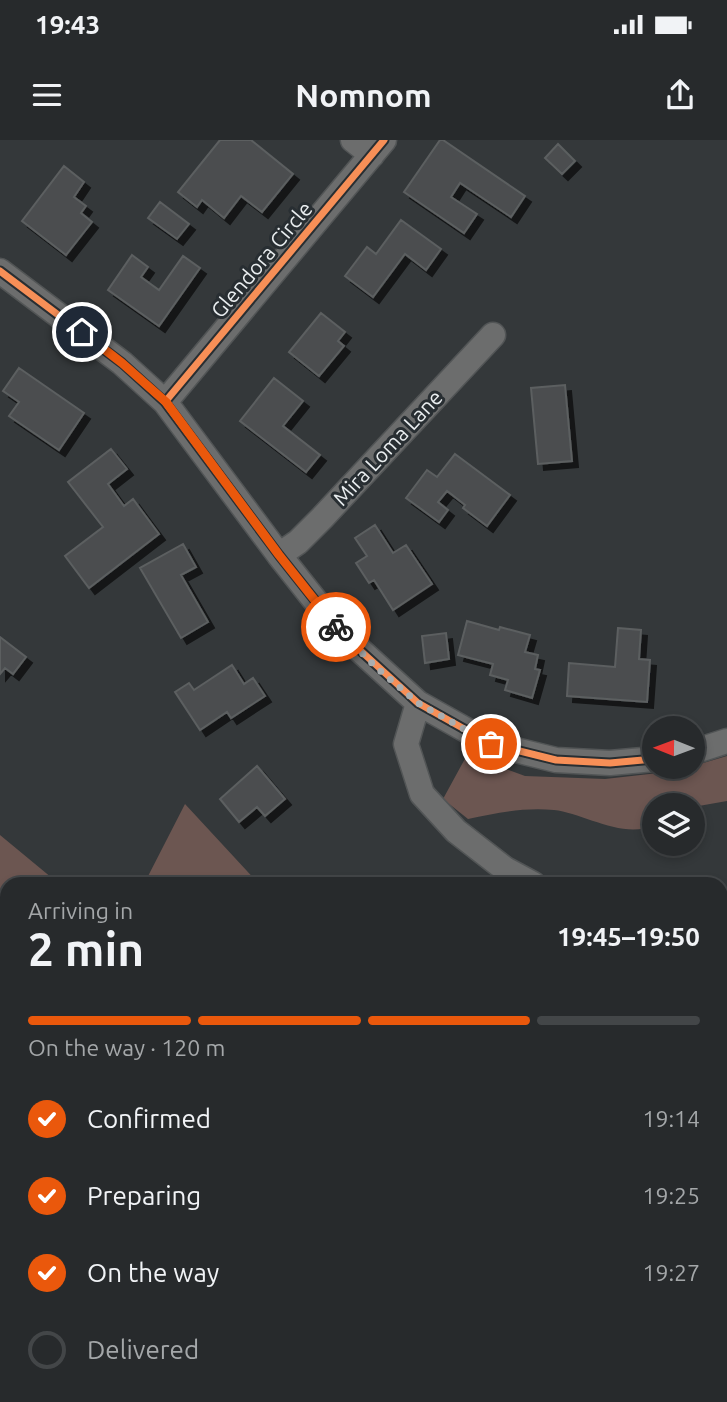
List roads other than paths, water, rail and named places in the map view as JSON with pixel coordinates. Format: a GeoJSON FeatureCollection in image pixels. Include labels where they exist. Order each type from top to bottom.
{"type":"FeatureCollection","features":[{"type":"Feature","properties":{"kind":"street","name":"Glendora Circle"},"geometry":{"type":"LineString","coordinates":[[166,402],[370,145]]}},
{"type":"Feature","properties":{"kind":"street"},"geometry":{"type":"LineString","coordinates":[[0,271],[122,363],[166,402],[279,555],[340,632],[418,703],[491,744],[556,761],[610,764],[642,760]]}},
{"type":"Feature","properties":{"kind":"street","name":"Mira Loma Lane"},"geometry":{"type":"LineString","coordinates":[[279,555],[298,542],[322,518],[493,335]]}},
{"type":"Feature","properties":{"kind":"street"},"geometry":{"type":"LineString","coordinates":[[418,703],[406,744],[422,794],[456,831],[505,869],[520,877]]}},
{"type":"Feature","properties":{"kind":"street"},"geometry":{"type":"LineString","coordinates":[[705,748],[727,741]]}}]}
